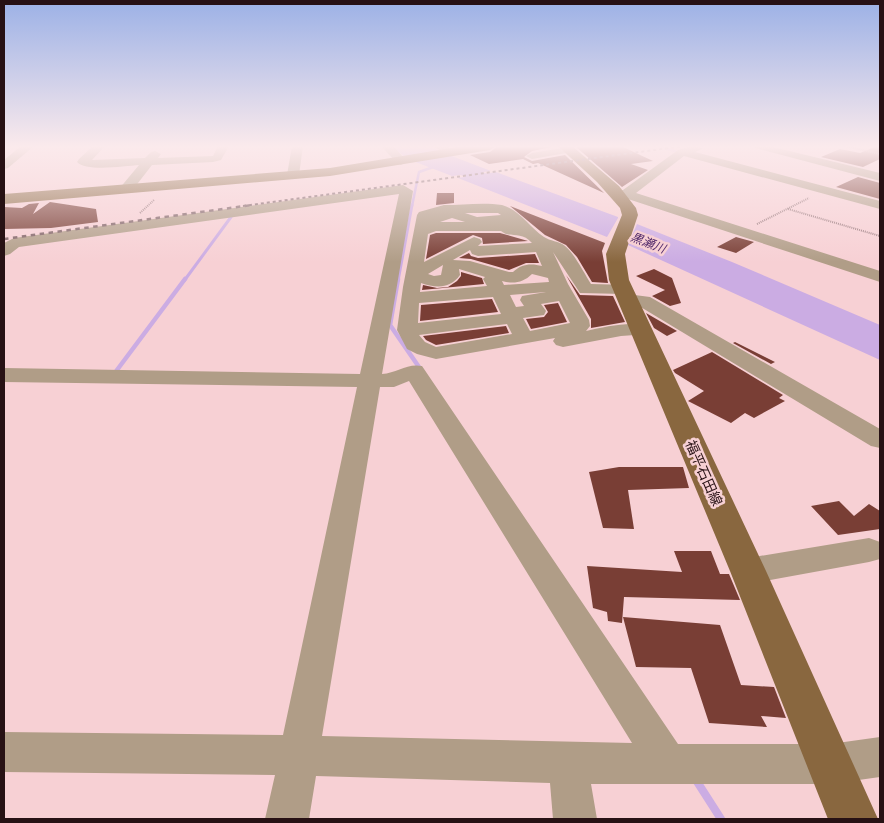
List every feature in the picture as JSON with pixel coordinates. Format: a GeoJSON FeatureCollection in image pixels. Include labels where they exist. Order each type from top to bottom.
{"type":"FeatureCollection","features":[{"type":"Feature","properties":{"kind":"main road"},"geometry":{"type":"LineString","coordinates":[[4,199],[181,184]]}},
{"type":"Feature","properties":{"kind":"main road","name":"福平石田線"},"geometry":{"type":"LineString","coordinates":[[610,184],[622,194],[627,203],[630,216],[615,249],[615,266],[625,294],[748,571],[853,819]]}},
{"type":"Feature","properties":{"kind":"street"},"geometry":{"type":"LineString","coordinates":[[126,189],[130,184]]}},
{"type":"Feature","properties":{"kind":"street"},"geometry":{"type":"LineString","coordinates":[[622,194],[636,184]]}},
{"type":"Feature","properties":{"kind":"street"},"geometry":{"type":"LineString","coordinates":[[803,184],[880,205]]}},
{"type":"Feature","properties":{"kind":"street"},"geometry":{"type":"LineString","coordinates":[[4,251],[14,243],[403,189],[414,203],[510,219],[516,226],[436,226],[421,234]]}},
{"type":"Feature","properties":{"kind":"street"},"geometry":{"type":"LineString","coordinates":[[622,194],[880,277]]}},
{"type":"Feature","properties":{"kind":"street"},"geometry":{"type":"LineString","coordinates":[[286,819],[369,382],[414,203]]}},
{"type":"Feature","properties":{"kind":"street"},"geometry":{"type":"LineString","coordinates":[[421,234],[438,230],[473,241],[553,273],[580,326],[569,330],[514,320],[436,353],[416,346],[409,337],[408,324],[411,298],[415,274],[421,234],[424,215],[428,212],[444,208],[487,215],[507,211],[524,228],[553,273],[580,308],[586,289]]}},
{"type":"Feature","properties":{"kind":"street"},"geometry":{"type":"LineString","coordinates":[[415,274],[473,241],[487,215]]}},
{"type":"Feature","properties":{"kind":"street"},"geometry":{"type":"LineString","coordinates":[[473,241],[514,320]]}},
{"type":"Feature","properties":{"kind":"street"},"geometry":{"type":"LineString","coordinates":[[408,324],[551,319],[545,308],[559,249],[586,289],[625,294],[643,301],[880,440]]}},
{"type":"Feature","properties":{"kind":"street"},"geometry":{"type":"LineString","coordinates":[[415,274],[433,281],[442,280],[449,278],[451,275],[450,268],[457,263],[472,265],[511,278],[519,277],[524,273],[524,270],[530,268],[553,273]]}},
{"type":"Feature","properties":{"kind":"street"},"geometry":{"type":"LineString","coordinates":[[411,298],[498,291],[553,273]]}},
{"type":"Feature","properties":{"kind":"street"},"geometry":{"type":"LineString","coordinates":[[4,375],[369,382],[394,380],[414,371],[442,364],[621,330],[642,330]]}},
{"type":"Feature","properties":{"kind":"street"},"geometry":{"type":"LineString","coordinates":[[414,371],[668,764]]}},
{"type":"Feature","properties":{"kind":"street"},"geometry":{"type":"LineString","coordinates":[[748,571],[869,550]]}},
{"type":"Feature","properties":{"kind":"street"},"geometry":{"type":"LineString","coordinates":[[4,752],[299,755],[668,764],[830,764],[880,757]]}},
{"type":"Feature","properties":{"kind":"street"},"geometry":{"type":"LineString","coordinates":[[568,763],[575,819]]}},
{"type":"Feature","properties":{"kind":"path"},"geometry":{"type":"LineString","coordinates":[[741,231],[787,209],[880,236]]}},
{"type":"Feature","properties":{"kind":"water"},"geometry":{"type":"Polygon","coordinates":[[[474,184],[530,184],[618,217],[607,237],[474,184]]]}},
{"type":"Feature","properties":{"kind":"water"},"geometry":{"type":"Polygon","coordinates":[[[637,224],[880,325],[880,360],[628,245],[637,224]]]}},
{"type":"Feature","properties":{"kind":"building"},"geometry":{"type":"Polygon","coordinates":[[[585,184],[595,184],[604,193],[585,184]]]}},
{"type":"Feature","properties":{"kind":"building"},"geometry":{"type":"Polygon","coordinates":[[[842,184],[880,184],[880,199],[836,187],[842,184]]]}},
{"type":"Feature","properties":{"kind":"building"},"geometry":{"type":"Polygon","coordinates":[[[437,193],[454,193],[454,203],[436,205],[437,193]]]}},
{"type":"Feature","properties":{"kind":"building"},"geometry":{"type":"Polygon","coordinates":[[[50,202],[96,209],[98,222],[51,228],[4,229],[4,207],[22,208],[29,204],[39,203],[33,214],[50,202]]]}},
{"type":"Feature","properties":{"kind":"building"},"geometry":{"type":"Polygon","coordinates":[[[510,206],[605,243],[602,251],[608,283],[592,282],[577,257],[566,245],[545,235],[510,206]]]}},
{"type":"Feature","properties":{"kind":"building"},"geometry":{"type":"Polygon","coordinates":[[[436,233],[500,233],[528,241],[483,244],[482,238],[473,235],[426,259],[430,235],[436,233]]]}},
{"type":"Feature","properties":{"kind":"building"},"geometry":{"type":"Polygon","coordinates":[[[736,237],[754,242],[736,253],[717,247],[736,237]]]}},
{"type":"Feature","properties":{"kind":"building"},"geometry":{"type":"Polygon","coordinates":[[[469,253],[471,256],[478,258],[535,254],[539,263],[526,263],[509,270],[471,259],[459,258],[469,253]]]}},
{"type":"Feature","properties":{"kind":"building"},"geometry":{"type":"Polygon","coordinates":[[[654,269],[672,278],[681,303],[670,306],[652,296],[665,290],[636,276],[654,269]]]}},
{"type":"Feature","properties":{"kind":"building"},"geometry":{"type":"Polygon","coordinates":[[[461,272],[482,278],[484,284],[422,290],[423,285],[437,288],[448,287],[457,281],[461,276],[461,272]]]}},
{"type":"Feature","properties":{"kind":"building"},"geometry":{"type":"Polygon","coordinates":[[[566,275],[580,295],[613,296],[625,322],[591,328],[591,319],[566,275]]]}},
{"type":"Feature","properties":{"kind":"building"},"geometry":{"type":"Polygon","coordinates":[[[492,299],[498,312],[420,321],[421,305],[492,299]]]}},
{"type":"Feature","properties":{"kind":"building"},"geometry":{"type":"Polygon","coordinates":[[[558,303],[567,322],[531,329],[526,319],[544,317],[548,312],[544,305],[558,303]]]}},
{"type":"Feature","properties":{"kind":"building"},"geometry":{"type":"Polygon","coordinates":[[[646,313],[677,331],[667,336],[654,328],[646,313]]]}},
{"type":"Feature","properties":{"kind":"building"},"geometry":{"type":"Polygon","coordinates":[[[506,326],[509,333],[436,345],[426,340],[423,336],[506,326]]]}},
{"type":"Feature","properties":{"kind":"building"},"geometry":{"type":"Polygon","coordinates":[[[735,342],[775,362],[771,364],[733,343],[735,342]]]}},
{"type":"Feature","properties":{"kind":"building"},"geometry":{"type":"Polygon","coordinates":[[[712,352],[783,395],[779,398],[785,401],[754,418],[745,413],[731,423],[688,401],[704,391],[673,370],[712,352]]]}},
{"type":"Feature","properties":{"kind":"building"},"geometry":{"type":"Polygon","coordinates":[[[619,467],[683,467],[689,488],[628,490],[634,529],[603,528],[589,472],[619,467]]]}},
{"type":"Feature","properties":{"kind":"building"},"geometry":{"type":"Polygon","coordinates":[[[839,501],[854,516],[869,504],[880,511],[880,529],[838,535],[811,506],[839,501]]]}},
{"type":"Feature","properties":{"kind":"building"},"geometry":{"type":"Polygon","coordinates":[[[674,551],[711,551],[720,574],[729,574],[740,600],[624,597],[622,623],[608,621],[607,612],[593,608],[587,566],[682,572],[674,551]]]}},
{"type":"Feature","properties":{"kind":"building"},"geometry":{"type":"Polygon","coordinates":[[[623,617],[720,625],[741,685],[774,687],[786,718],[761,716],[767,727],[709,723],[691,668],[636,667],[623,617]]]}},
{"type":"Feature","properties":{"kind":"waterway"},"geometry":{"type":"LineString","coordinates":[[412,206],[416,184]]}},
{"type":"Feature","properties":{"kind":"waterway","name":"黒瀬川"},"geometry":{"type":"LineString","coordinates":[[499,184],[513,190]]}},
{"type":"Feature","properties":{"kind":"waterway"},"geometry":{"type":"LineString","coordinates":[[398,281],[412,205]]}},
{"type":"Feature","properties":{"kind":"waterway"},"geometry":{"type":"LineString","coordinates":[[184,281],[231,217]]}},
{"type":"Feature","properties":{"kind":"waterway"},"geometry":{"type":"LineString","coordinates":[[114,374],[185,279]]}},
{"type":"Feature","properties":{"kind":"waterway"},"geometry":{"type":"LineString","coordinates":[[398,279],[390,325],[421,370]]}},
{"type":"Feature","properties":{"kind":"waterway"},"geometry":{"type":"LineString","coordinates":[[696,780],[721,819]]}},
{"type":"Feature","properties":{"kind":"railway"},"geometry":{"type":"LineString","coordinates":[[243,206],[401,184]]}},
{"type":"Feature","properties":{"kind":"railway"},"geometry":{"type":"LineString","coordinates":[[4,239],[252,205]]}}]}
